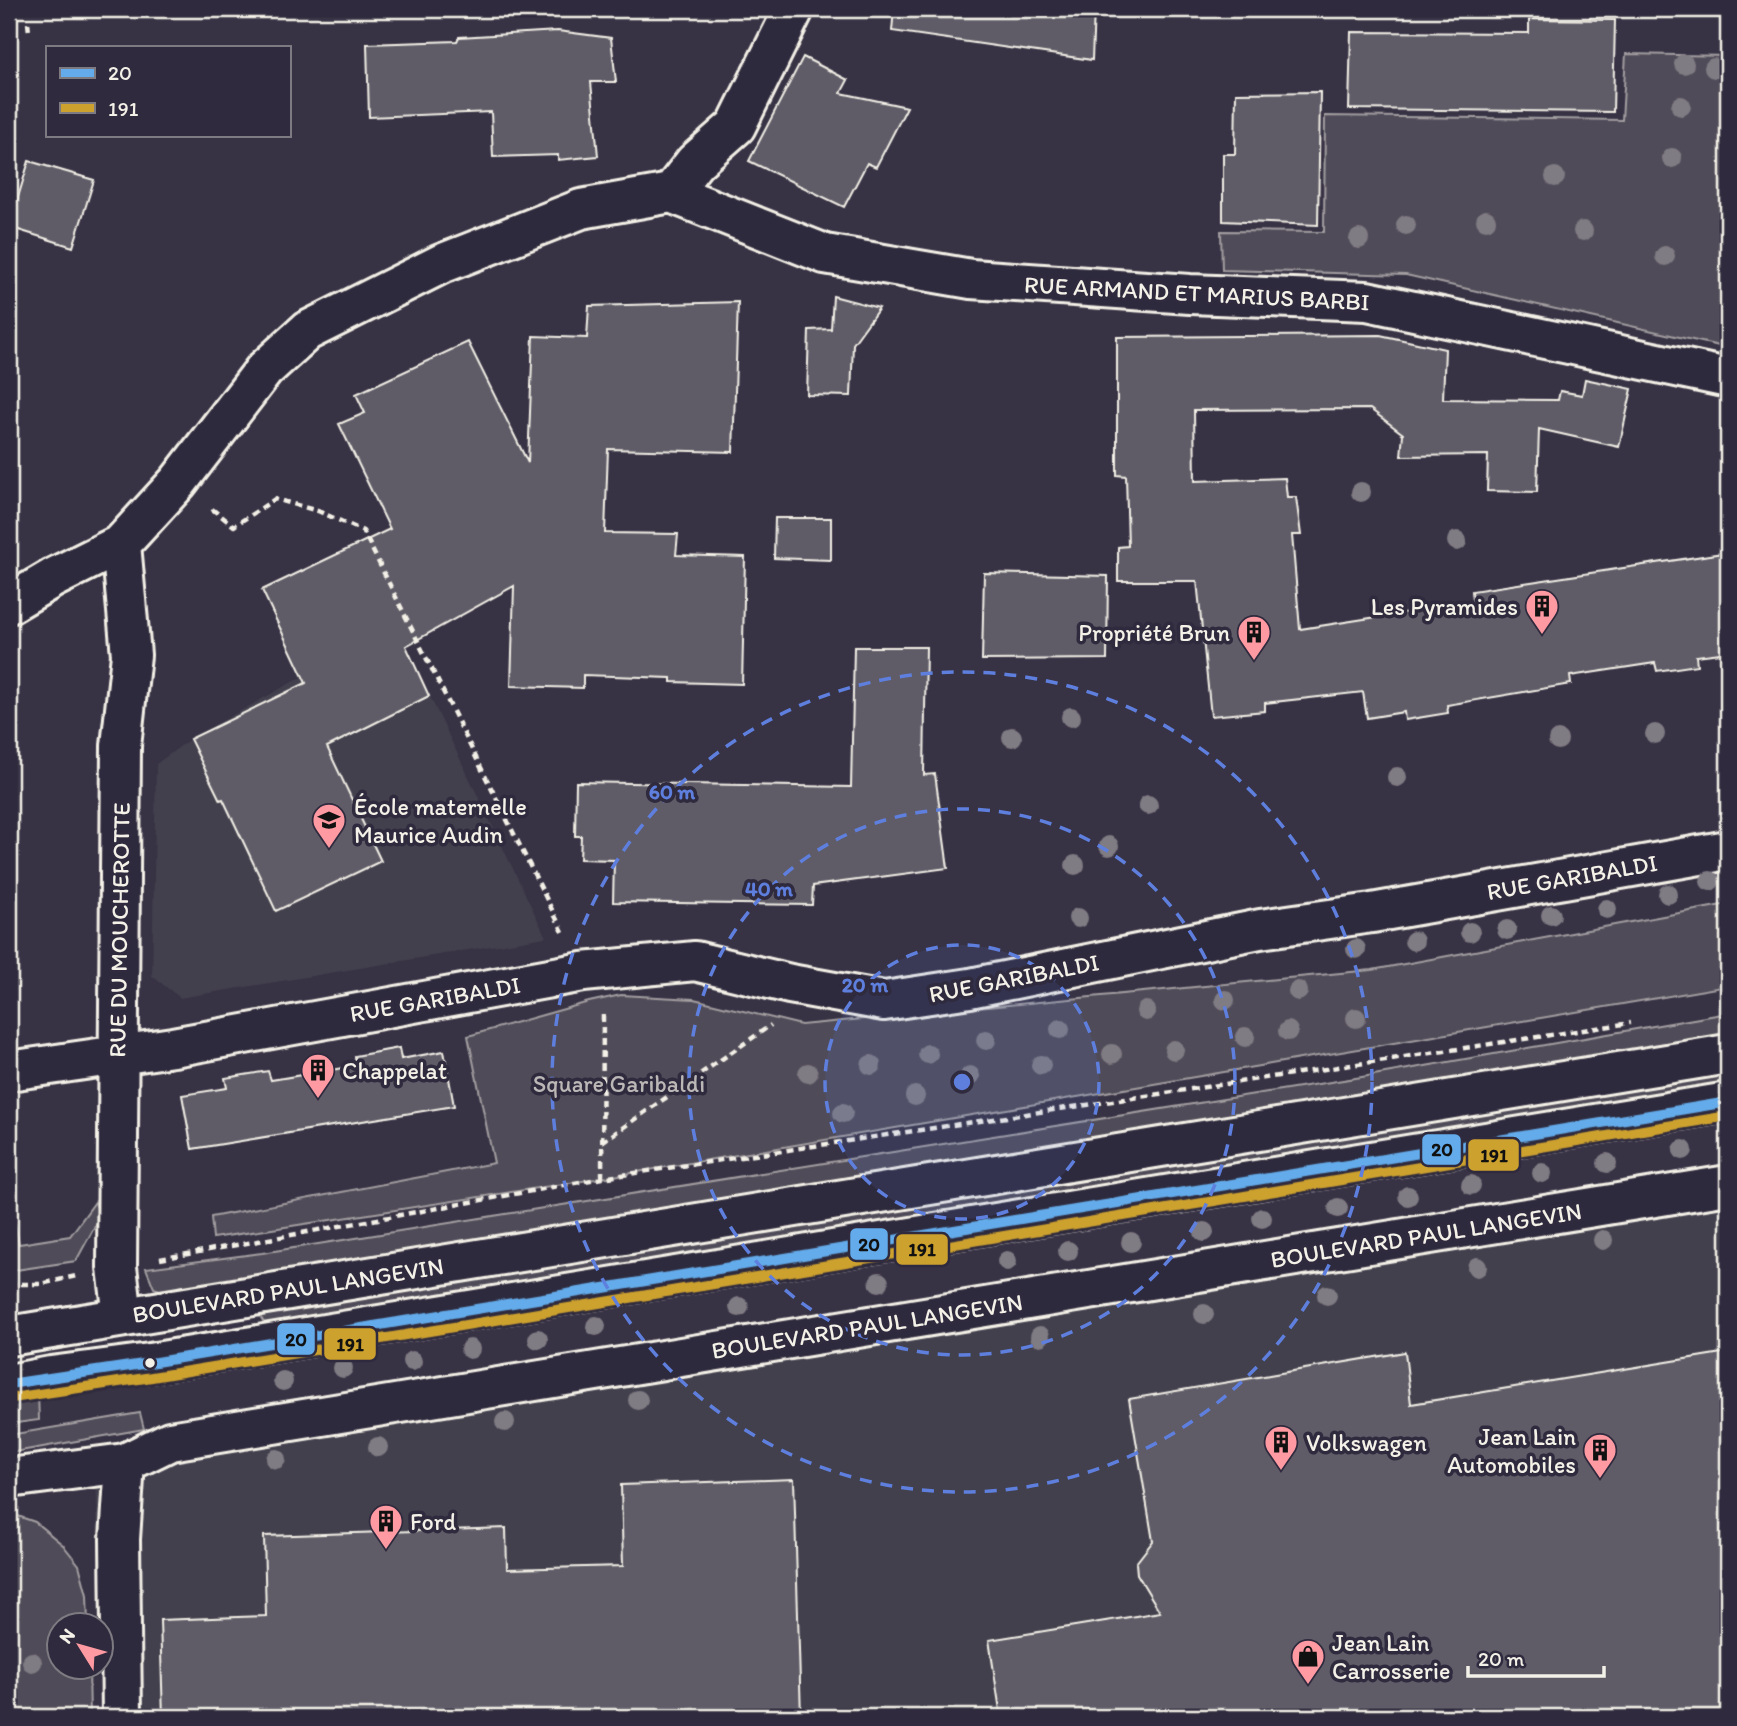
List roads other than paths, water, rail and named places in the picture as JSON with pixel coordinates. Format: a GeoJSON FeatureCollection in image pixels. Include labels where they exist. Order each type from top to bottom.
{"type":"FeatureCollection","features":[{"type":"Feature","properties":{"kind":"street"},"geometry":{"type":"LineString","coordinates":[[9,604],[53,578],[121,544],[178,482],[264,370],[307,331],[441,264],[581,209],[671,193],[695,162],[736,126],[794,9]]}},
{"type":"Feature","properties":{"kind":"street","name":"RUE ARMAND ET MARIUS BARBI"},"geometry":{"type":"LineString","coordinates":[[671,193],[825,254],[971,279],[1190,294],[1367,301],[1728,378]]}},
{"type":"Feature","properties":{"kind":"street","name":"RUE DU MOUCHEROTTE"},"geometry":{"type":"LineString","coordinates":[[121,544],[131,655],[121,746],[117,1267],[123,1317]]}},
{"type":"Feature","properties":{"kind":"street","name":"RUE GARIBALDI"},"geometry":{"type":"LineString","coordinates":[[9,1071],[119,1055],[583,972],[695,961],[790,984],[884,1001],[970,988],[1260,929],[1372,913],[1728,850]]}},
{"type":"Feature","properties":{"kind":"street","name":"BOULEVARD PAUL LANGEVIN"},"geometry":{"type":"LineString","coordinates":[[9,1336],[1728,1054]]}},
{"type":"Feature","properties":{"kind":"street","name":"BOULEVARD PAUL LANGEVIN"},"geometry":{"type":"LineString","coordinates":[[9,1384],[150,1363],[1728,1102]]}},
{"type":"Feature","properties":{"kind":"street","name":"BOULEVARD PAUL LANGEVIN"},"geometry":{"type":"LineString","coordinates":[[9,1478],[125,1463],[170,1441],[1728,1185]]}},
{"type":"Feature","properties":{"kind":"street"},"geometry":{"type":"LineString","coordinates":[[122,1717],[120,1539],[125,1463]]}},
{"type":"Feature","properties":{"kind":"place","name":"Les Pyramides"},"geometry":{"type":"Point","coordinates":[1542,636]}},
{"type":"Feature","properties":{"kind":"place","name":"Propriété Brun"},"geometry":{"type":"Point","coordinates":[1254,662]}},
{"type":"Feature","properties":{"kind":"place","name":"École maternelle Maurice Audin"},"geometry":{"type":"Point","coordinates":[329,850]}},
{"type":"Feature","properties":{"kind":"place","name":"Chappelat"},"geometry":{"type":"Point","coordinates":[318,1100]}},
{"type":"Feature","properties":{"kind":"place","name":"Volkswagen"},"geometry":{"type":"Point","coordinates":[1281,1472]}},
{"type":"Feature","properties":{"kind":"place","name":"Jean Lain Automobiles"},"geometry":{"type":"Point","coordinates":[1600,1480]}},
{"type":"Feature","properties":{"kind":"place","name":"Ford"},"geometry":{"type":"Point","coordinates":[386,1551]}},
{"type":"Feature","properties":{"kind":"place","name":"Jean Lain Carrosserie"},"geometry":{"type":"Point","coordinates":[1308,1686]}},
{"type":"Feature","properties":{"kind":"park label","name":"Square Garibaldi"},"geometry":{"type":"Point","coordinates":[619,1083]}}]}
